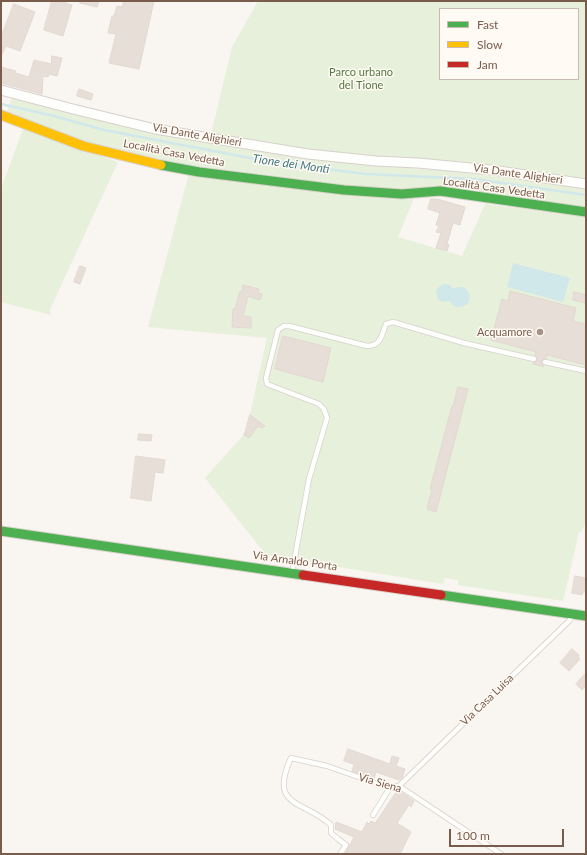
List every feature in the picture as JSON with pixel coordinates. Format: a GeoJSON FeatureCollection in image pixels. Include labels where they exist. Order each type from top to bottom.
{"type":"FeatureCollection","features":[{"type":"Feature","properties":{"kind":"street","name":"Via Dante Alighieri"},"geometry":{"type":"LineString","coordinates":[[1,90],[155,129],[300,153],[376,161],[418,163],[492,170],[586,184]]}},
{"type":"Feature","properties":{"kind":"street","name":"Località Casa Vedetta"},"geometry":{"type":"LineString","coordinates":[[1,115],[24,122],[44,132],[94,149],[187,170],[382,193],[419,194],[440,191],[586,212]]}},
{"type":"Feature","properties":{"kind":"street","name":"Via Arnaldo Porta"},"geometry":{"type":"LineString","coordinates":[[1,531],[586,616]]}},
{"type":"Feature","properties":{"kind":"lane"},"geometry":{"type":"LineString","coordinates":[[292,573],[309,479],[327,418],[324,409],[318,404],[267,384],[266,378],[278,330],[284,326],[290,326],[367,346],[374,346],[379,342],[386,324],[393,322],[464,343],[534,359]]}},
{"type":"Feature","properties":{"kind":"lane"},"geometry":{"type":"LineString","coordinates":[[545,362],[586,371]]}},
{"type":"Feature","properties":{"kind":"lane","name":"Via Casa Luisa"},"geometry":{"type":"LineString","coordinates":[[400,786],[569,621],[574,614]]}},
{"type":"Feature","properties":{"kind":"lane","name":"Via Siena"},"geometry":{"type":"LineString","coordinates":[[340,854],[346,845],[331,833],[331,825],[322,817],[289,799],[285,793],[285,774],[291,758],[327,766],[384,786],[400,786],[501,854]]}},
{"type":"Feature","properties":{"kind":"lane"},"geometry":{"type":"LineString","coordinates":[[373,815],[392,786]]}},
{"type":"Feature","properties":{"kind":"green space","name":"Parco urbano del Tione"},"geometry":{"type":"Polygon","coordinates":[[[258,1],[586,1],[586,181],[299,149],[211,134],[232,47],[258,1]]]}},
{"type":"Feature","properties":{"kind":"green space"},"geometry":{"type":"Polygon","coordinates":[[[12,97],[134,128],[300,158],[459,172],[586,188],[586,209],[378,189],[183,164],[89,143],[7,112],[12,97]]]}},
{"type":"Feature","properties":{"kind":"green space"},"geometry":{"type":"Polygon","coordinates":[[[23,129],[118,162],[52,305],[50,310],[51,315],[1,302],[1,189],[23,129]]]}},
{"type":"Feature","properties":{"kind":"green space"},"geometry":{"type":"Polygon","coordinates":[[[189,173],[414,198],[398,237],[462,256],[485,204],[586,217],[586,523],[581,532],[579,532],[563,601],[458,585],[458,580],[445,578],[443,584],[266,555],[205,478],[246,432],[267,338],[148,327],[189,173]]]}},
{"type":"Feature","properties":{"kind":"water"},"geometry":{"type":"Polygon","coordinates":[[[513,263],[570,278],[563,302],[507,287],[513,263]]]}},
{"type":"Feature","properties":{"kind":"water"},"geometry":{"type":"Polygon","coordinates":[[[444,284],[450,285],[453,289],[459,287],[467,290],[470,298],[465,306],[457,307],[450,301],[443,302],[438,299],[436,291],[444,284]]]}},
{"type":"Feature","properties":{"kind":"building"},"geometry":{"type":"Polygon","coordinates":[[[52,1],[59,1],[72,5],[63,36],[44,30],[52,1]]]}},
{"type":"Feature","properties":{"kind":"building"},"geometry":{"type":"Polygon","coordinates":[[[80,1],[99,1],[97,7],[80,3],[80,1]]]}},
{"type":"Feature","properties":{"kind":"building"},"geometry":{"type":"Polygon","coordinates":[[[124,1],[154,1],[139,69],[109,63],[116,34],[108,33],[112,16],[114,16],[117,6],[122,7],[124,1]]]}},
{"type":"Feature","properties":{"kind":"building"},"geometry":{"type":"Polygon","coordinates":[[[14,4],[35,12],[20,51],[6,46],[1,56],[1,37],[14,4]]]}},
{"type":"Feature","properties":{"kind":"building"},"geometry":{"type":"Polygon","coordinates":[[[52,56],[62,58],[57,76],[49,74],[48,77],[43,76],[42,94],[1,83],[1,67],[16,71],[15,73],[29,77],[34,60],[51,64],[52,56]]]}},
{"type":"Feature","properties":{"kind":"building"},"geometry":{"type":"Polygon","coordinates":[[[79,89],[93,94],[91,100],[77,96],[79,89]]]}},
{"type":"Feature","properties":{"kind":"building"},"geometry":{"type":"Polygon","coordinates":[[[431,199],[437,199],[465,207],[460,225],[453,223],[447,244],[449,245],[447,251],[436,248],[441,233],[436,232],[439,226],[436,225],[440,213],[428,209],[431,199]]]}},
{"type":"Feature","properties":{"kind":"building"},"geometry":{"type":"Polygon","coordinates":[[[80,266],[86,268],[80,284],[74,282],[80,266]]]}},
{"type":"Feature","properties":{"kind":"building"},"geometry":{"type":"Polygon","coordinates":[[[243,285],[259,289],[258,293],[262,294],[260,300],[248,296],[243,316],[251,317],[251,328],[232,327],[233,309],[235,309],[240,291],[242,292],[243,285]]]}},
{"type":"Feature","properties":{"kind":"building","name":"Acquamore"},"geometry":{"type":"Polygon","coordinates":[[[510,291],[576,308],[573,321],[586,324],[586,365],[547,355],[546,358],[541,361],[544,367],[533,364],[538,360],[535,355],[536,352],[491,340],[502,299],[508,301],[510,291]]]}},
{"type":"Feature","properties":{"kind":"building"},"geometry":{"type":"Polygon","coordinates":[[[574,292],[586,295],[586,303],[573,300],[574,292]]]}},
{"type":"Feature","properties":{"kind":"building"},"geometry":{"type":"Polygon","coordinates":[[[283,336],[331,348],[323,382],[275,369],[283,336]]]}},
{"type":"Feature","properties":{"kind":"building"},"geometry":{"type":"Polygon","coordinates":[[[458,387],[468,389],[436,512],[427,509],[432,489],[430,489],[458,387]]]}},
{"type":"Feature","properties":{"kind":"building"},"geometry":{"type":"Polygon","coordinates":[[[250,415],[265,426],[263,428],[258,426],[249,438],[244,435],[250,415]]]}},
{"type":"Feature","properties":{"kind":"building"},"geometry":{"type":"Polygon","coordinates":[[[139,434],[152,435],[151,441],[138,440],[139,434]]]}},
{"type":"Feature","properties":{"kind":"building"},"geometry":{"type":"Polygon","coordinates":[[[136,456],[165,460],[163,473],[155,472],[151,501],[131,498],[136,456]]]}},
{"type":"Feature","properties":{"kind":"building"},"geometry":{"type":"Polygon","coordinates":[[[575,576],[586,578],[586,592],[583,592],[582,595],[572,593],[575,576]]]}},
{"type":"Feature","properties":{"kind":"building"},"geometry":{"type":"Polygon","coordinates":[[[572,649],[579,655],[578,657],[580,659],[569,671],[560,663],[572,649]]]}},
{"type":"Feature","properties":{"kind":"building"},"geometry":{"type":"Polygon","coordinates":[[[586,673],[586,685],[582,690],[576,684],[586,673]]]}},
{"type":"Feature","properties":{"kind":"building"},"geometry":{"type":"Polygon","coordinates":[[[348,749],[390,764],[392,756],[399,758],[396,766],[405,769],[402,778],[399,780],[376,772],[374,779],[352,771],[354,764],[344,761],[348,749]]]}},
{"type":"Feature","properties":{"kind":"building"},"geometry":{"type":"Polygon","coordinates":[[[398,790],[414,801],[411,807],[409,805],[397,823],[411,832],[400,854],[345,854],[354,837],[335,829],[336,822],[362,832],[367,822],[369,824],[371,821],[375,823],[398,790]]]}},
{"type":"Feature","properties":{"kind":"waterway","name":"Tione dei Monti"},"geometry":{"type":"LineString","coordinates":[[1,104],[54,116],[104,130],[271,162],[366,174],[474,179],[586,195]]}},
{"type":"Feature","properties":{"kind":"traffic: fast"},"geometry":{"type":"LineString","coordinates":[[161,165],[199,172],[344,190],[402,194],[440,191],[586,212]]}},
{"type":"Feature","properties":{"kind":"traffic: fast"},"geometry":{"type":"LineString","coordinates":[[1,531],[303,575]]}},
{"type":"Feature","properties":{"kind":"traffic: fast"},"geometry":{"type":"LineString","coordinates":[[441,595],[586,616]]}},
{"type":"Feature","properties":{"kind":"traffic: slow"},"geometry":{"type":"LineString","coordinates":[[1,115],[83,146],[161,165]]}},
{"type":"Feature","properties":{"kind":"traffic: jam"},"geometry":{"type":"LineString","coordinates":[[303,575],[441,595]]}},
{"type":"Feature","properties":{"kind":"place","name":"Acquamore"},"geometry":{"type":"Point","coordinates":[540,332]}}]}
